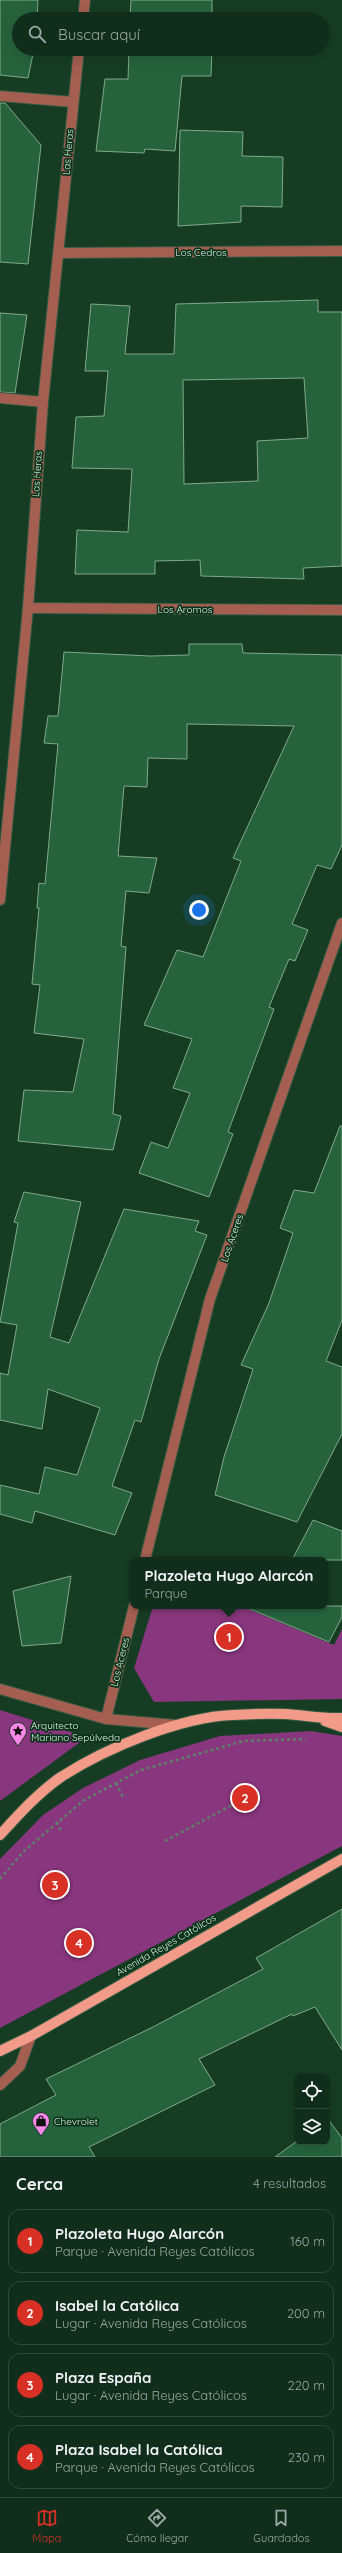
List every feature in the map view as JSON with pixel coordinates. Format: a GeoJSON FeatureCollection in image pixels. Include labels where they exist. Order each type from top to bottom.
{"type":"FeatureCollection","features":[{"type":"Feature","properties":{"kind":"main road"},"geometry":{"type":"LineString","coordinates":[[0,1835],[19,1814],[60,1778],[110,1750],[178,1725],[232,1715],[286,1714],[321,1719],[342,1718]]}},
{"type":"Feature","properties":{"kind":"main road"},"geometry":{"type":"LineString","coordinates":[[321,1719],[342,1727]]}},
{"type":"Feature","properties":{"kind":"main road","name":"Avenida Reyes Católicos"},"geometry":{"type":"LineString","coordinates":[[0,2051],[31,2036],[342,1859]]}},
{"type":"Feature","properties":{"kind":"street"},"geometry":{"type":"LineString","coordinates":[[84,12],[85,0]]}},
{"type":"Feature","properties":{"kind":"street","name":"Las Heras"},"geometry":{"type":"LineString","coordinates":[[0,900],[28,608],[43,402],[78,56]]}},
{"type":"Feature","properties":{"kind":"street"},"geometry":{"type":"LineString","coordinates":[[0,96],[73,102]]}},
{"type":"Feature","properties":{"kind":"street","name":"Los Cedros"},"geometry":{"type":"LineString","coordinates":[[59,253],[342,251]]}},
{"type":"Feature","properties":{"kind":"street"},"geometry":{"type":"LineString","coordinates":[[0,398],[43,402]]}},
{"type":"Feature","properties":{"kind":"street","name":"Los Aromos"},"geometry":{"type":"LineString","coordinates":[[28,608],[342,610]]}},
{"type":"Feature","properties":{"kind":"street","name":"Los Aceres"},"geometry":{"type":"LineString","coordinates":[[146,1557],[210,1299],[342,923]]}},
{"type":"Feature","properties":{"kind":"street","name":"Los Aceres"},"geometry":{"type":"LineString","coordinates":[[106,1719],[133,1609]]}},
{"type":"Feature","properties":{"kind":"street"},"geometry":{"type":"LineString","coordinates":[[0,1689],[106,1719],[178,1725]]}},
{"type":"Feature","properties":{"kind":"street"},"geometry":{"type":"LineString","coordinates":[[0,2085],[20,2066],[31,2036]]}},
{"type":"Feature","properties":{"kind":"path"},"geometry":{"type":"LineString","coordinates":[[0,1879],[13,1862],[84,1800],[141,1770],[244,1741],[310,1738]]}},
{"type":"Feature","properties":{"kind":"path"},"geometry":{"type":"LineString","coordinates":[[116,1783],[123,1797]]}},
{"type":"Feature","properties":{"kind":"path"},"geometry":{"type":"LineString","coordinates":[[165,1841],[236,1803]]}},
{"type":"Feature","properties":{"kind":"path"},"geometry":{"type":"LineString","coordinates":[[57,1822],[61,1831]]}},
{"type":"Feature","properties":{"kind":"shaded area"},"geometry":{"type":"Polygon","coordinates":[[[152,1609],[248,1609],[334,1645],[342,1629],[342,1699],[154,1702],[134,1668],[152,1609]]]}},
{"type":"Feature","properties":{"kind":"shaded area"},"geometry":{"type":"Polygon","coordinates":[[[0,1710],[87,1737],[0,1801],[0,1710]]]}},
{"type":"Feature","properties":{"kind":"shaded area"},"geometry":{"type":"Polygon","coordinates":[[[311,1731],[342,1736],[342,1846],[0,2028],[0,1859],[43,1815],[83,1788],[140,1760],[220,1736],[311,1731]]]}},
{"type":"Feature","properties":{"kind":"building"},"geometry":{"type":"Polygon","coordinates":[[[0,0],[38,0],[37,12],[12,12],[12,56],[33,56],[28,78],[0,75],[0,0]]]}},
{"type":"Feature","properties":{"kind":"building"},"geometry":{"type":"Polygon","coordinates":[[[131,0],[212,0],[212,12],[130,12],[131,0]]]}},
{"type":"Feature","properties":{"kind":"building"},"geometry":{"type":"Polygon","coordinates":[[[129,56],[212,56],[211,76],[182,76],[175,151],[145,149],[144,153],[96,151],[105,79],[128,79],[129,56]]]}},
{"type":"Feature","properties":{"kind":"building"},"geometry":{"type":"Polygon","coordinates":[[[0,103],[5,103],[41,145],[28,264],[0,262],[0,103]]]}},
{"type":"Feature","properties":{"kind":"building"},"geometry":{"type":"Polygon","coordinates":[[[180,130],[243,132],[242,156],[283,157],[282,207],[241,206],[241,222],[178,226],[180,130]]]}},
{"type":"Feature","properties":{"kind":"building"},"geometry":{"type":"Polygon","coordinates":[[[318,300],[318,312],[342,312],[342,566],[303,568],[304,579],[201,576],[200,560],[155,561],[155,574],[75,574],[77,530],[128,532],[132,469],[72,468],[76,417],[104,416],[108,371],[85,371],[91,304],[130,306],[125,354],[174,354],[176,304],[318,300]],[[304,378],[183,380],[184,484],[258,481],[257,441],[308,438],[304,378]]]}},
{"type":"Feature","properties":{"kind":"building"},"geometry":{"type":"Polygon","coordinates":[[[0,313],[27,315],[15,393],[0,392],[0,313]]]}},
{"type":"Feature","properties":{"kind":"building"},"geometry":{"type":"Polygon","coordinates":[[[189,644],[242,644],[243,653],[342,655],[342,845],[331,869],[317,865],[292,924],[308,930],[295,961],[289,959],[269,1007],[274,1009],[228,1132],[233,1134],[209,1197],[139,1173],[151,1142],[168,1148],[190,1093],[173,1088],[192,1039],[144,1025],[177,950],[203,957],[241,861],[233,858],[294,726],[187,724],[187,759],[148,758],[147,787],[124,786],[118,856],[157,858],[149,893],[126,891],[121,946],[126,947],[113,1114],[121,1116],[113,1150],[18,1141],[24,1090],[73,1092],[84,1039],[34,1033],[40,985],[32,984],[39,908],[37,908],[39,883],[45,884],[58,744],[44,743],[48,716],[58,716],[64,652],[150,656],[189,655],[189,644]]]}},
{"type":"Feature","properties":{"kind":"building"},"geometry":{"type":"Polygon","coordinates":[[[340,1126],[342,1126],[342,1320],[326,1361],[342,1367],[342,1434],[297,1522],[215,1495],[224,1457],[253,1369],[241,1365],[269,1303],[293,1233],[280,1228],[294,1190],[314,1193],[340,1126]]]}},
{"type":"Feature","properties":{"kind":"building"},"geometry":{"type":"Polygon","coordinates":[[[24,1192],[81,1202],[50,1337],[69,1343],[124,1209],[199,1221],[195,1231],[207,1235],[159,1359],[141,1422],[135,1420],[112,1486],[132,1493],[115,1535],[35,1511],[32,1523],[0,1514],[0,1485],[39,1494],[45,1467],[77,1475],[100,1408],[48,1389],[42,1429],[0,1420],[0,1373],[8,1375],[17,1325],[0,1322],[18,1223],[14,1222],[24,1192]]]}},
{"type":"Feature","properties":{"kind":"building"},"geometry":{"type":"Polygon","coordinates":[[[313,1520],[342,1531],[342,1560],[328,1560],[328,1557],[294,1557],[313,1520]]]}},
{"type":"Feature","properties":{"kind":"building"},"geometry":{"type":"Polygon","coordinates":[[[71,1576],[61,1643],[22,1646],[13,1591],[71,1576]]]}},
{"type":"Feature","properties":{"kind":"building"},"geometry":{"type":"Polygon","coordinates":[[[328,1606],[342,1606],[342,1617],[329,1642],[250,1609],[328,1609],[328,1606]]]}},
{"type":"Feature","properties":{"kind":"building"},"geometry":{"type":"Polygon","coordinates":[[[342,1909],[342,2050],[315,2007],[293,2016],[292,2014],[199,2059],[215,2085],[89,2147],[95,2157],[0,2157],[0,2124],[56,2095],[46,2079],[153,2027],[263,1969],[256,1958],[342,1909]]]}},
{"type":"Feature","properties":{"kind":"building"},"geometry":{"type":"Polygon","coordinates":[[[330,2122],[342,2138],[342,2157],[275,2157],[294,2143],[294,2145],[330,2145],[330,2122]]]}},
{"type":"Feature","properties":{"kind":"place","name":"Plazoleta Hugo Alarcón"},"geometry":{"type":"Point","coordinates":[229,1637]}},
{"type":"Feature","properties":{"kind":"place","name":"Arquitecto Mariano Sepúlveda"},"geometry":{"type":"Point","coordinates":[18,1746]}},
{"type":"Feature","properties":{"kind":"place","name":"Isabel la Católica"},"geometry":{"type":"Point","coordinates":[245,1798]}},
{"type":"Feature","properties":{"kind":"place","name":"Plaza España"},"geometry":{"type":"Point","coordinates":[55,1885]}},
{"type":"Feature","properties":{"kind":"place","name":"Plaza Isabel la Católica"},"geometry":{"type":"Point","coordinates":[79,1943]}},
{"type":"Feature","properties":{"kind":"place","name":"Chevrolet"},"geometry":{"type":"Point","coordinates":[41,2136]}}]}
